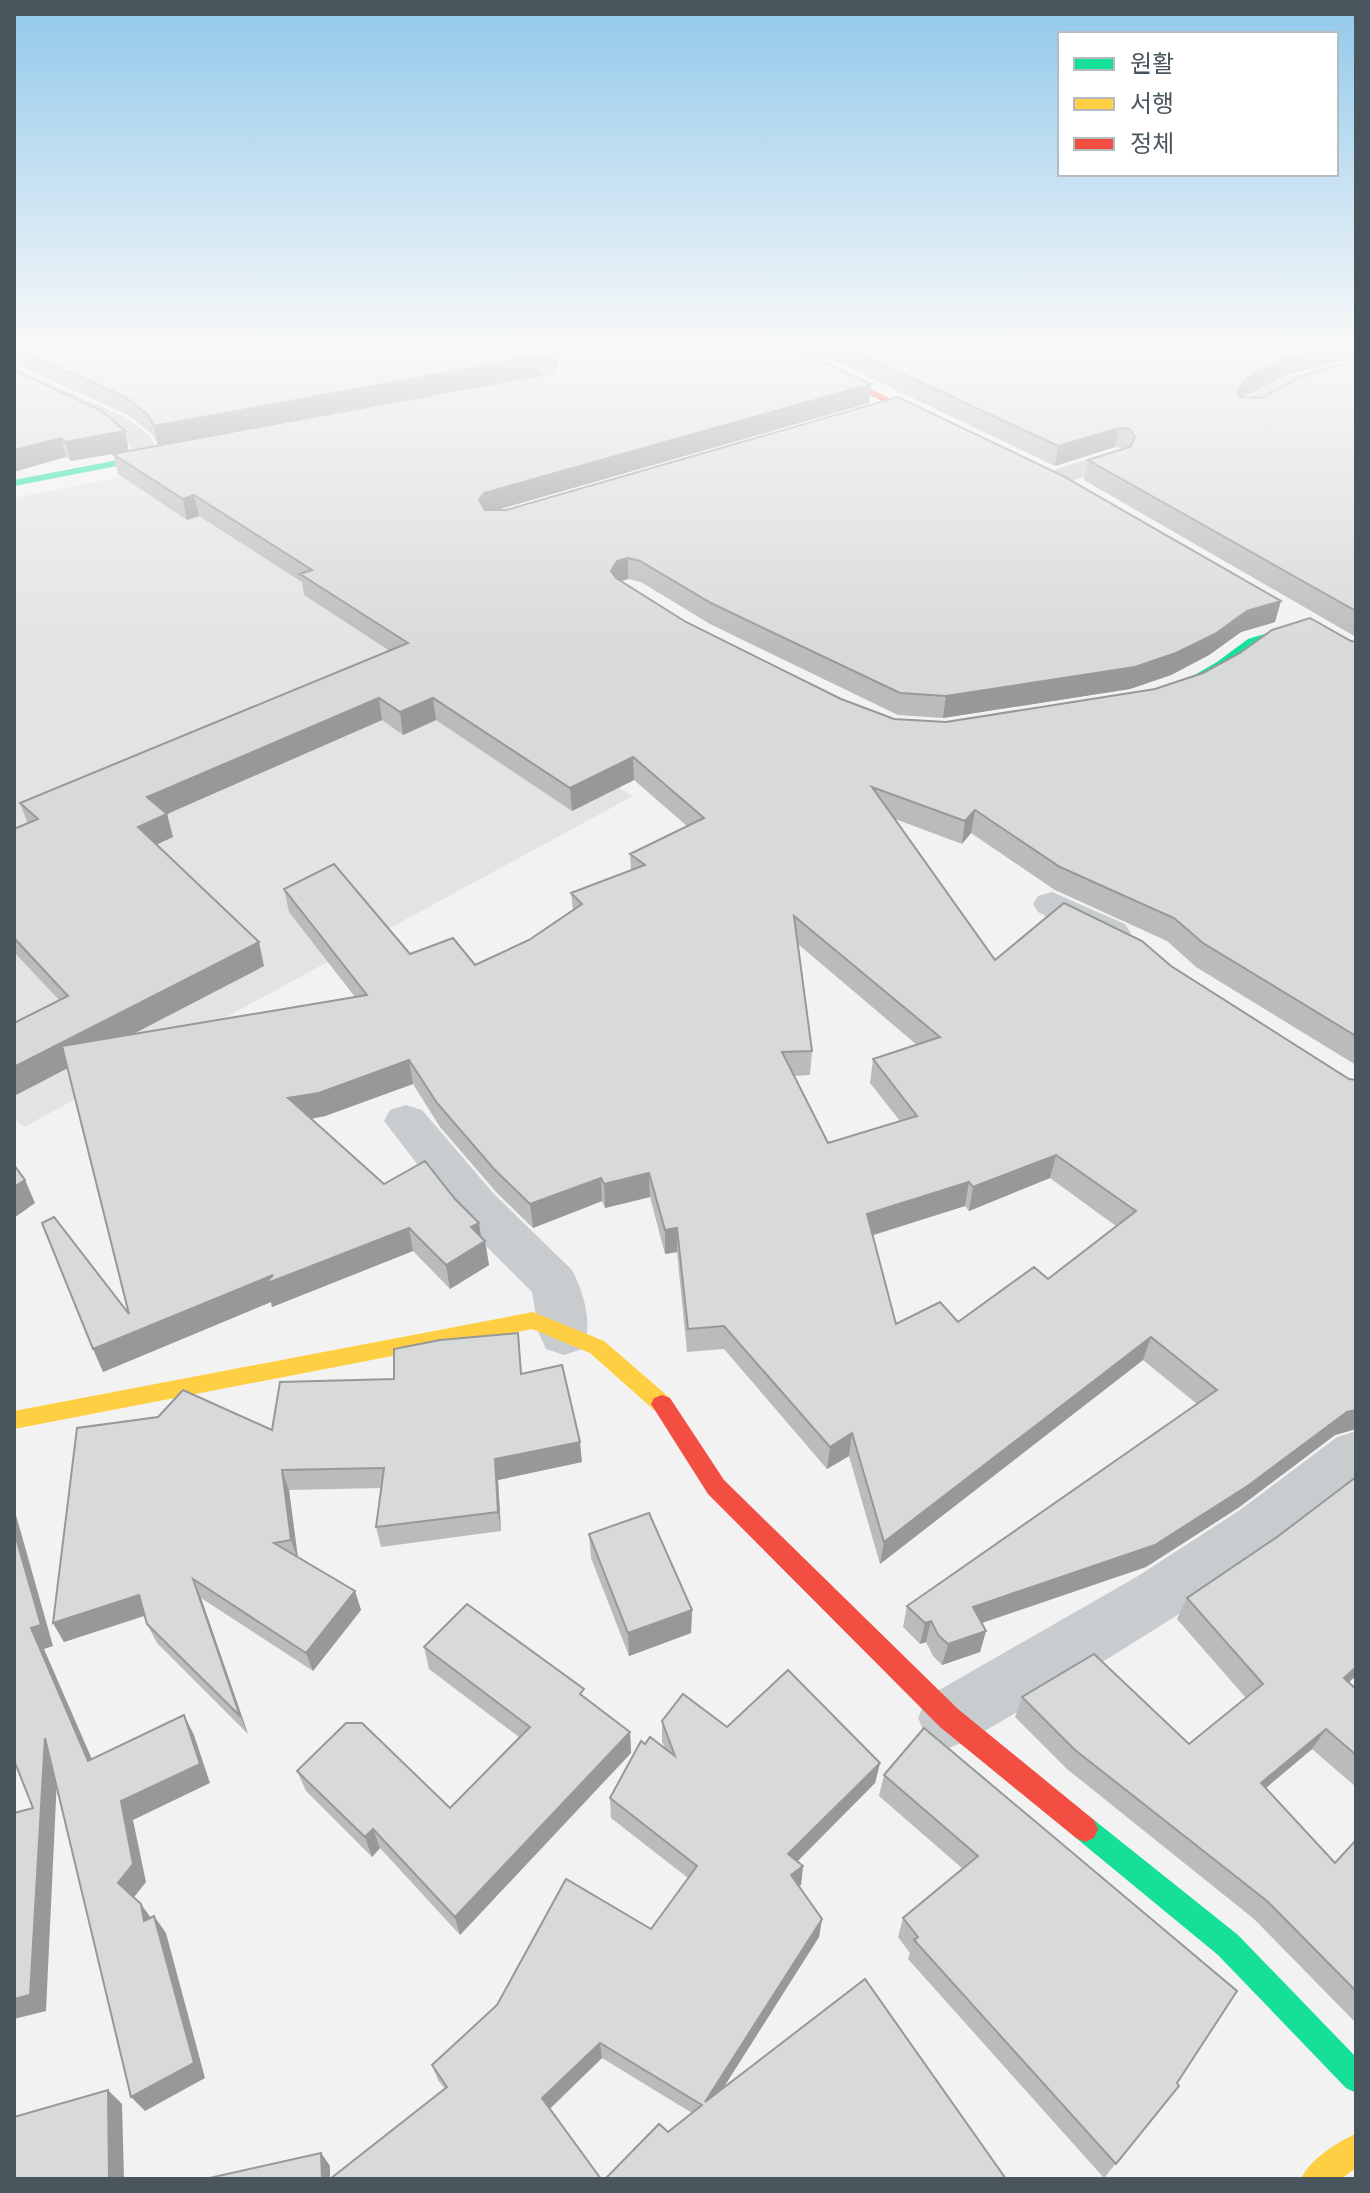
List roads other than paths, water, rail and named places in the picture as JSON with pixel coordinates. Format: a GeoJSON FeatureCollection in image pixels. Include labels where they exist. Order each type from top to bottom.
{"type":"FeatureCollection","features":[{"type":"Feature","properties":{"kind":"street"},"geometry":{"type":"LineString","coordinates":[[143,446],[148,457]]}},
{"type":"Feature","properties":{"kind":"street"},"geometry":{"type":"LineString","coordinates":[[14,483],[194,449]]}},
{"type":"Feature","properties":{"kind":"street"},"geometry":{"type":"LineString","coordinates":[[1054,479],[1116,458]]}},
{"type":"Feature","properties":{"kind":"street"},"geometry":{"type":"LineString","coordinates":[[1161,693],[1222,665],[1253,642],[1313,628],[1281,610]]}},
{"type":"Feature","properties":{"kind":"street"},"geometry":{"type":"LineString","coordinates":[[1052,904],[1138,946]]}},
{"type":"Feature","properties":{"kind":"street"},"geometry":{"type":"LineString","coordinates":[[406,1121],[478,1208],[555,1284],[564,1334]]}},
{"type":"Feature","properties":{"kind":"street"},"geometry":{"type":"LineString","coordinates":[[14,1420],[533,1320],[597,1347],[668,1410],[716,1487],[949,1718],[1228,1945],[1356,2078]]}},
{"type":"Feature","properties":{"kind":"street"},"geometry":{"type":"LineString","coordinates":[[949,1718],[1092,1636],[1208,1564],[1328,1478],[1356,1454]]}},
{"type":"Feature","properties":{"kind":"street"},"geometry":{"type":"LineString","coordinates":[[1316,2179],[1356,2149]]}}]}
